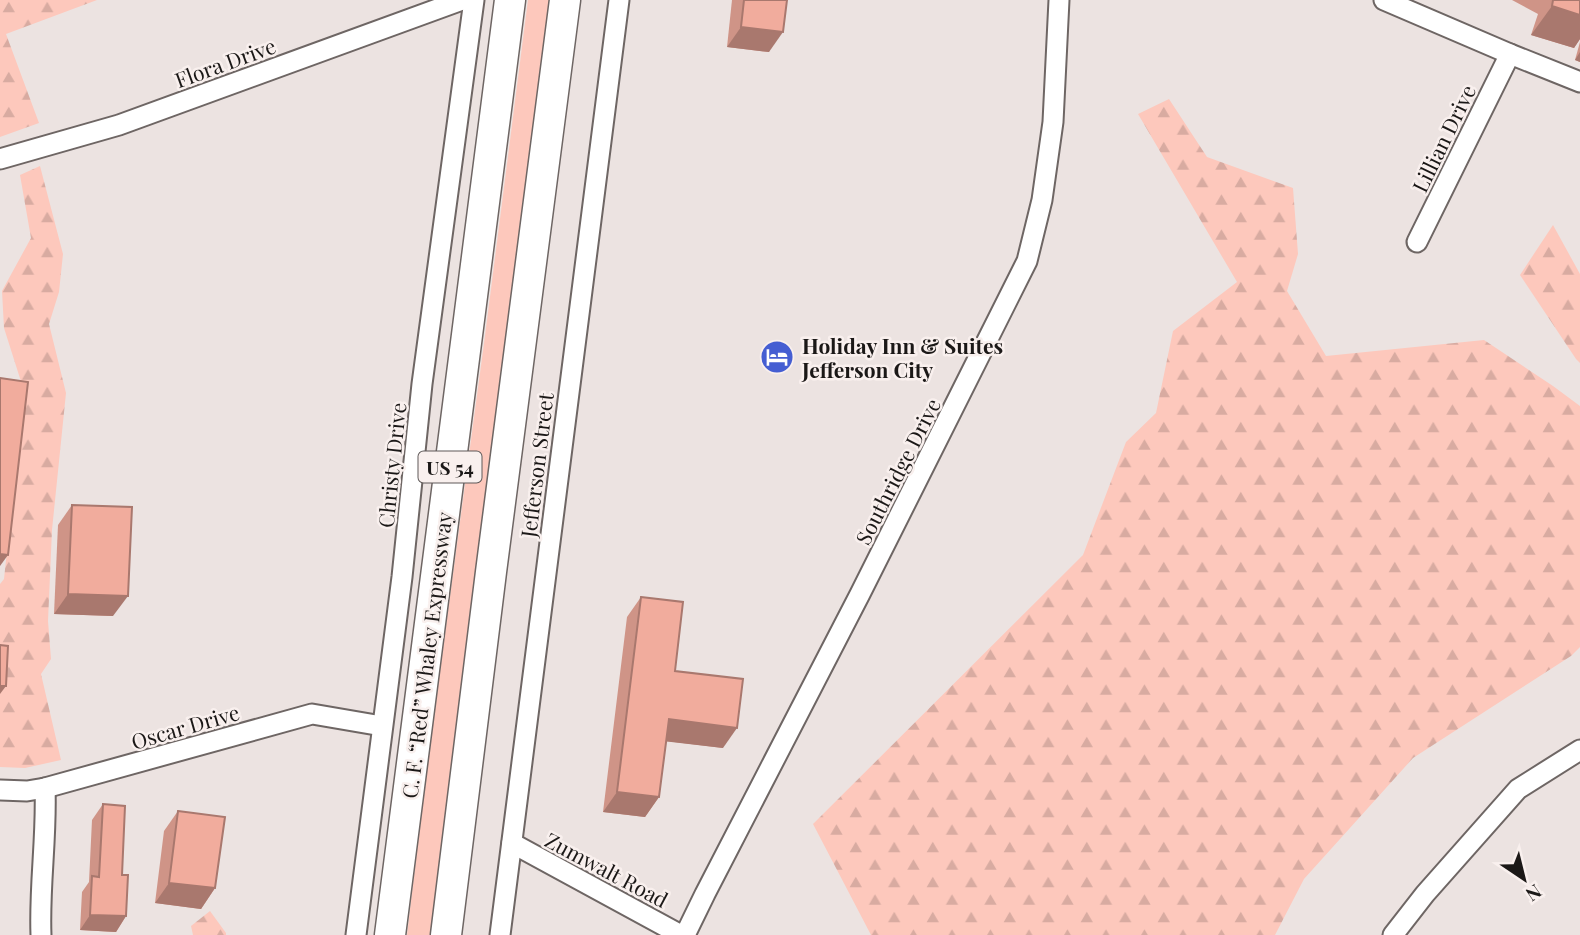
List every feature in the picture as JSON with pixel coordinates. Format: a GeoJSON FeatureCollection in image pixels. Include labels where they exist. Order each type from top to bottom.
{"type":"FeatureCollection","features":[{"type":"Feature","properties":{"kind":"highway","name":"C. F. “Red” Whaley Expressway"},"geometry":{"type":"LineString","coordinates":[[390,935],[510,0]]}},
{"type":"Feature","properties":{"kind":"highway","name":"US 54"},"geometry":{"type":"LineString","coordinates":[[446,935],[565,0]]}},
{"type":"Feature","properties":{"kind":"street","name":"Flora Drive"},"geometry":{"type":"LineString","coordinates":[[0,159],[119,125],[462,0]]}},
{"type":"Feature","properties":{"kind":"street","name":"Christy Drive"},"geometry":{"type":"LineString","coordinates":[[356,935],[402,577],[422,384],[474,0]]}},
{"type":"Feature","properties":{"kind":"street","name":"Jefferson Street"},"geometry":{"type":"LineString","coordinates":[[500,935],[619,0]]}},
{"type":"Feature","properties":{"kind":"street","name":"Southridge Drive"},"geometry":{"type":"LineString","coordinates":[[683,935],[860,594],[1027,261],[1042,200],[1053,121],[1059,0]]}},
{"type":"Feature","properties":{"kind":"street"},"geometry":{"type":"LineString","coordinates":[[1384,0],[1580,82]]}},
{"type":"Feature","properties":{"kind":"street","name":"Lillian Drive"},"geometry":{"type":"LineString","coordinates":[[1417,242],[1510,54]]}},
{"type":"Feature","properties":{"kind":"street","name":"Oscar Drive"},"geometry":{"type":"LineString","coordinates":[[0,790],[10,792],[45,788],[312,713],[382,726]]}},
{"type":"Feature","properties":{"kind":"street"},"geometry":{"type":"LineString","coordinates":[[1393,935],[1425,894],[1518,789],[1580,750]]}},
{"type":"Feature","properties":{"kind":"street"},"geometry":{"type":"LineString","coordinates":[[41,935],[45,788]]}},
{"type":"Feature","properties":{"kind":"street","name":"Zumwalt Road"},"geometry":{"type":"LineString","coordinates":[[512,843],[683,935]]}},
{"type":"Feature","properties":{"kind":"green space"},"geometry":{"type":"Polygon","coordinates":[[[0,0],[97,0],[6,34],[39,123],[0,137],[0,0]]]}},
{"type":"Feature","properties":{"kind":"green space"},"geometry":{"type":"Polygon","coordinates":[[[528,0],[557,0],[437,935],[407,935],[424,790],[528,0]]]}},
{"type":"Feature","properties":{"kind":"green space"},"geometry":{"type":"Polygon","coordinates":[[[1169,99],[1207,157],[1293,188],[1298,254],[1287,291],[1326,356],[1484,340],[1580,406],[1580,647],[1571,656],[1413,758],[1304,879],[1275,935],[871,935],[813,824],[1083,555],[1126,442],[1156,413],[1173,331],[1237,282],[1138,114],[1169,99]]]}},
{"type":"Feature","properties":{"kind":"green space"},"geometry":{"type":"Polygon","coordinates":[[[40,166],[63,254],[59,292],[49,324],[66,393],[52,530],[48,621],[51,659],[41,674],[61,760],[25,768],[0,767],[0,584],[4,579],[24,391],[4,328],[2,291],[31,238],[20,175],[40,166]]]}},
{"type":"Feature","properties":{"kind":"green space"},"geometry":{"type":"Polygon","coordinates":[[[1553,225],[1580,274],[1580,363],[1520,275],[1553,225]]]}},
{"type":"Feature","properties":{"kind":"green space"},"geometry":{"type":"Polygon","coordinates":[[[210,911],[226,935],[193,935],[191,926],[210,911]]]}},
{"type":"Feature","properties":{"kind":"building"},"geometry":{"type":"Polygon","coordinates":[[[744,0],[787,0],[783,32],[741,27],[744,0]]]}},
{"type":"Feature","properties":{"kind":"building"},"geometry":{"type":"Polygon","coordinates":[[[1553,0],[1580,0],[1580,15],[1552,6],[1553,0]]]}},
{"type":"Feature","properties":{"kind":"building"},"geometry":{"type":"Polygon","coordinates":[[[0,378],[28,382],[8,555],[0,554],[0,378]]]}},
{"type":"Feature","properties":{"kind":"building"},"geometry":{"type":"Polygon","coordinates":[[[72,505],[132,507],[128,596],[68,594],[72,505]]]}},
{"type":"Feature","properties":{"kind":"building"},"geometry":{"type":"Polygon","coordinates":[[[641,597],[683,602],[675,671],[743,679],[737,728],[669,719],[659,797],[617,792],[641,597]]]}},
{"type":"Feature","properties":{"kind":"building"},"geometry":{"type":"Polygon","coordinates":[[[0,645],[8,646],[6,686],[0,686],[0,645]]]}},
{"type":"Feature","properties":{"kind":"building"},"geometry":{"type":"Polygon","coordinates":[[[103,804],[125,806],[122,875],[128,875],[126,916],[90,915],[92,876],[99,877],[103,804]]]}},
{"type":"Feature","properties":{"kind":"building"},"geometry":{"type":"Polygon","coordinates":[[[178,811],[225,817],[215,888],[169,883],[178,811]]]}},
{"type":"Feature","properties":{"kind":"place","name":"Holiday Inn & Suites Jefferson City"},"geometry":{"type":"Point","coordinates":[777,357]}}]}
